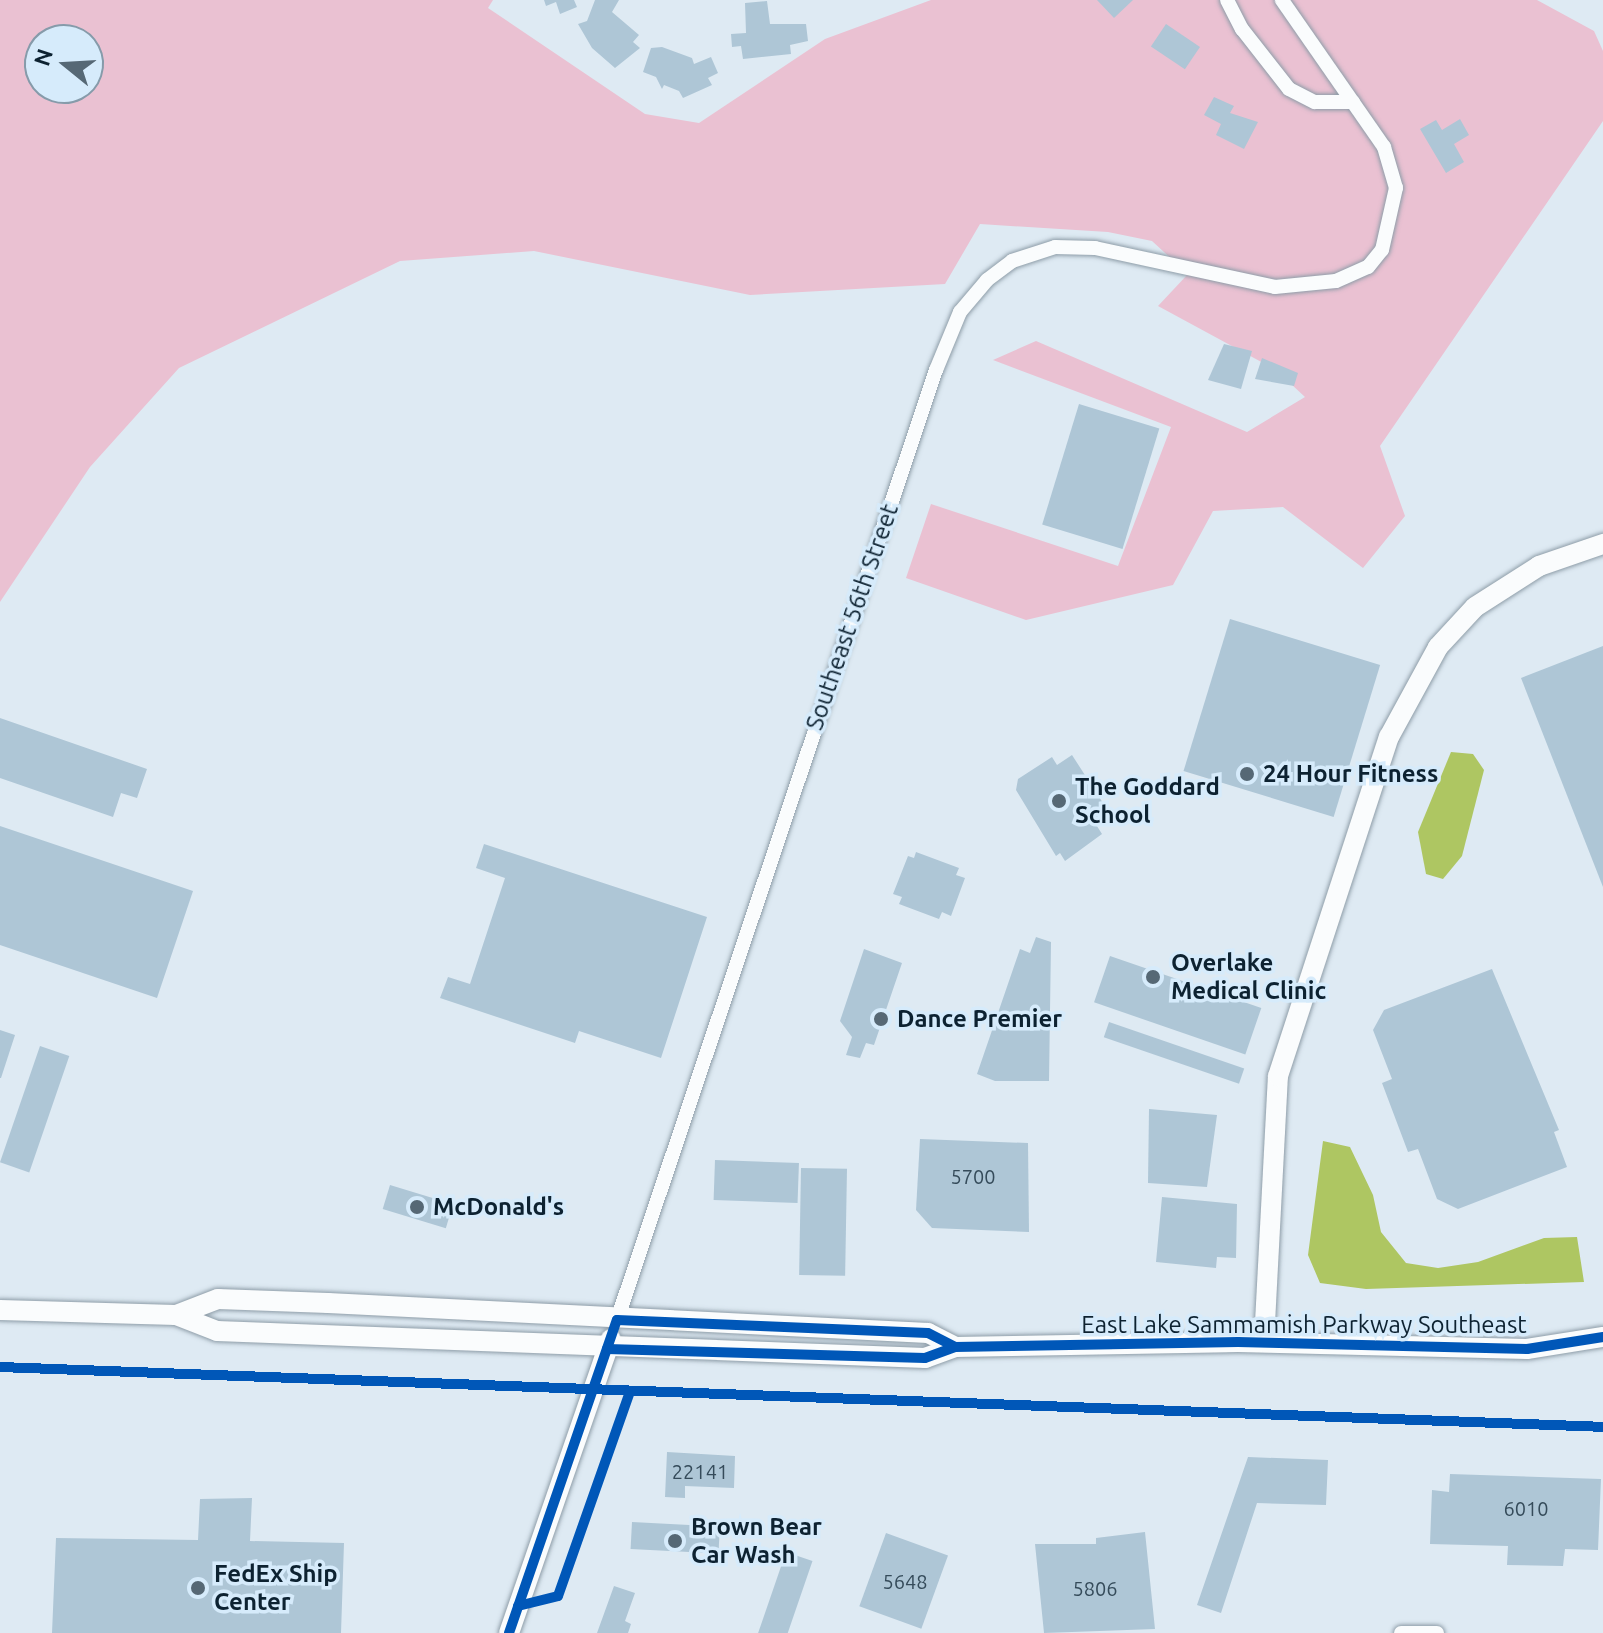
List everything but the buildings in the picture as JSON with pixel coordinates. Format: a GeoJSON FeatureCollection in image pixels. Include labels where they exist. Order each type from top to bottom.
{"type":"FeatureCollection","features":[{"type":"Feature","properties":{"kind":"main road"},"geometry":{"type":"LineString","coordinates":[[1264,1342],[1278,1076],[1389,737],[1431,658],[1475,607],[1539,566],[1603,544]]}},
{"type":"Feature","properties":{"kind":"main road","name":"East Lake Sammamish Parkway Southeast"},"geometry":{"type":"LineString","coordinates":[[185,1319],[218,1299],[928,1333],[955,1347]]}},
{"type":"Feature","properties":{"kind":"main road","name":"East Lake Sammamish Parkway Southeast"},"geometry":{"type":"LineString","coordinates":[[0,1310],[185,1319],[217,1331],[607,1349],[925,1358],[955,1347],[1264,1342],[1500,1349],[1603,1337]]}},
{"type":"Feature","properties":{"kind":"main road","name":"Southeast 56th Street"},"geometry":{"type":"LineString","coordinates":[[509,1633],[617,1320]]}},
{"type":"Feature","properties":{"kind":"street"},"geometry":{"type":"LineString","coordinates":[[1227,0],[1242,29],[1289,89],[1315,102],[1353,102]]}},
{"type":"Feature","properties":{"kind":"street","name":"Southeast 56th Street"},"geometry":{"type":"LineString","coordinates":[[617,1320],[940,357],[960,312],[987,280],[1012,261],[1055,247],[1095,248],[1275,287],[1311,286],[1368,267],[1389,233],[1396,188],[1384,147],[1282,0]]}},
{"type":"Feature","properties":{"kind":"street"},"geometry":{"type":"LineString","coordinates":[[1401,1633],[1437,1633]]}},
{"type":"Feature","properties":{"kind":"shaded area"},"geometry":{"type":"Polygon","coordinates":[[[0,0],[493,0],[488,8],[645,114],[699,123],[825,39],[931,0],[1537,0],[1594,31],[1603,51],[1603,121],[1380,446],[1405,516],[1363,568],[1283,507],[1213,511],[1173,585],[1026,620],[906,578],[931,504],[1118,566],[1171,427],[993,360],[1036,341],[1247,432],[1305,397],[1276,370],[1158,306],[1188,274],[1152,241],[1108,232],[980,224],[945,284],[750,295],[534,251],[400,261],[179,368],[90,467],[0,602],[0,0]]]}},
{"type":"Feature","properties":{"kind":"shaded area"},"geometry":{"type":"Polygon","coordinates":[[[1451,752],[1473,754],[1484,770],[1462,856],[1443,879],[1426,874],[1418,832],[1451,752]]]}},
{"type":"Feature","properties":{"kind":"shaded area"},"geometry":{"type":"Polygon","coordinates":[[[1323,1141],[1350,1147],[1373,1195],[1381,1232],[1406,1263],[1438,1268],[1478,1262],[1544,1238],[1577,1237],[1584,1282],[1366,1289],[1320,1283],[1308,1255],[1323,1141]]]}},
{"type":"Feature","properties":{"kind":"cycle path"},"geometry":{"type":"LineString","coordinates":[[509,1633],[617,1320],[928,1333],[955,1347]]}},
{"type":"Feature","properties":{"kind":"cycle path"},"geometry":{"type":"LineString","coordinates":[[607,1349],[925,1358],[955,1347],[1238,1342],[1527,1349],[1603,1337]]}},
{"type":"Feature","properties":{"kind":"cycle path"},"geometry":{"type":"LineString","coordinates":[[0,1367],[1603,1427]]}},
{"type":"Feature","properties":{"kind":"cycle path"},"geometry":{"type":"LineString","coordinates":[[518,1606],[558,1596],[630,1391]]}},
{"type":"Feature","properties":{"kind":"place","name":"24 Hour Fitness"},"geometry":{"type":"Point","coordinates":[1247,774]}},
{"type":"Feature","properties":{"kind":"place","name":"The Goddard School"},"geometry":{"type":"Point","coordinates":[1059,801]}},
{"type":"Feature","properties":{"kind":"place","name":"Overlake Medical Clinic"},"geometry":{"type":"Point","coordinates":[1153,977]}},
{"type":"Feature","properties":{"kind":"place","name":"Dance Premier"},"geometry":{"type":"Point","coordinates":[881,1019]}},
{"type":"Feature","properties":{"kind":"place","name":"McDonald's"},"geometry":{"type":"Point","coordinates":[417,1207]}},
{"type":"Feature","properties":{"kind":"place","name":"Brown Bear Car Wash"},"geometry":{"type":"Point","coordinates":[675,1541]}},
{"type":"Feature","properties":{"kind":"place","name":"FedEx Ship Center"},"geometry":{"type":"Point","coordinates":[198,1588]}}]}
